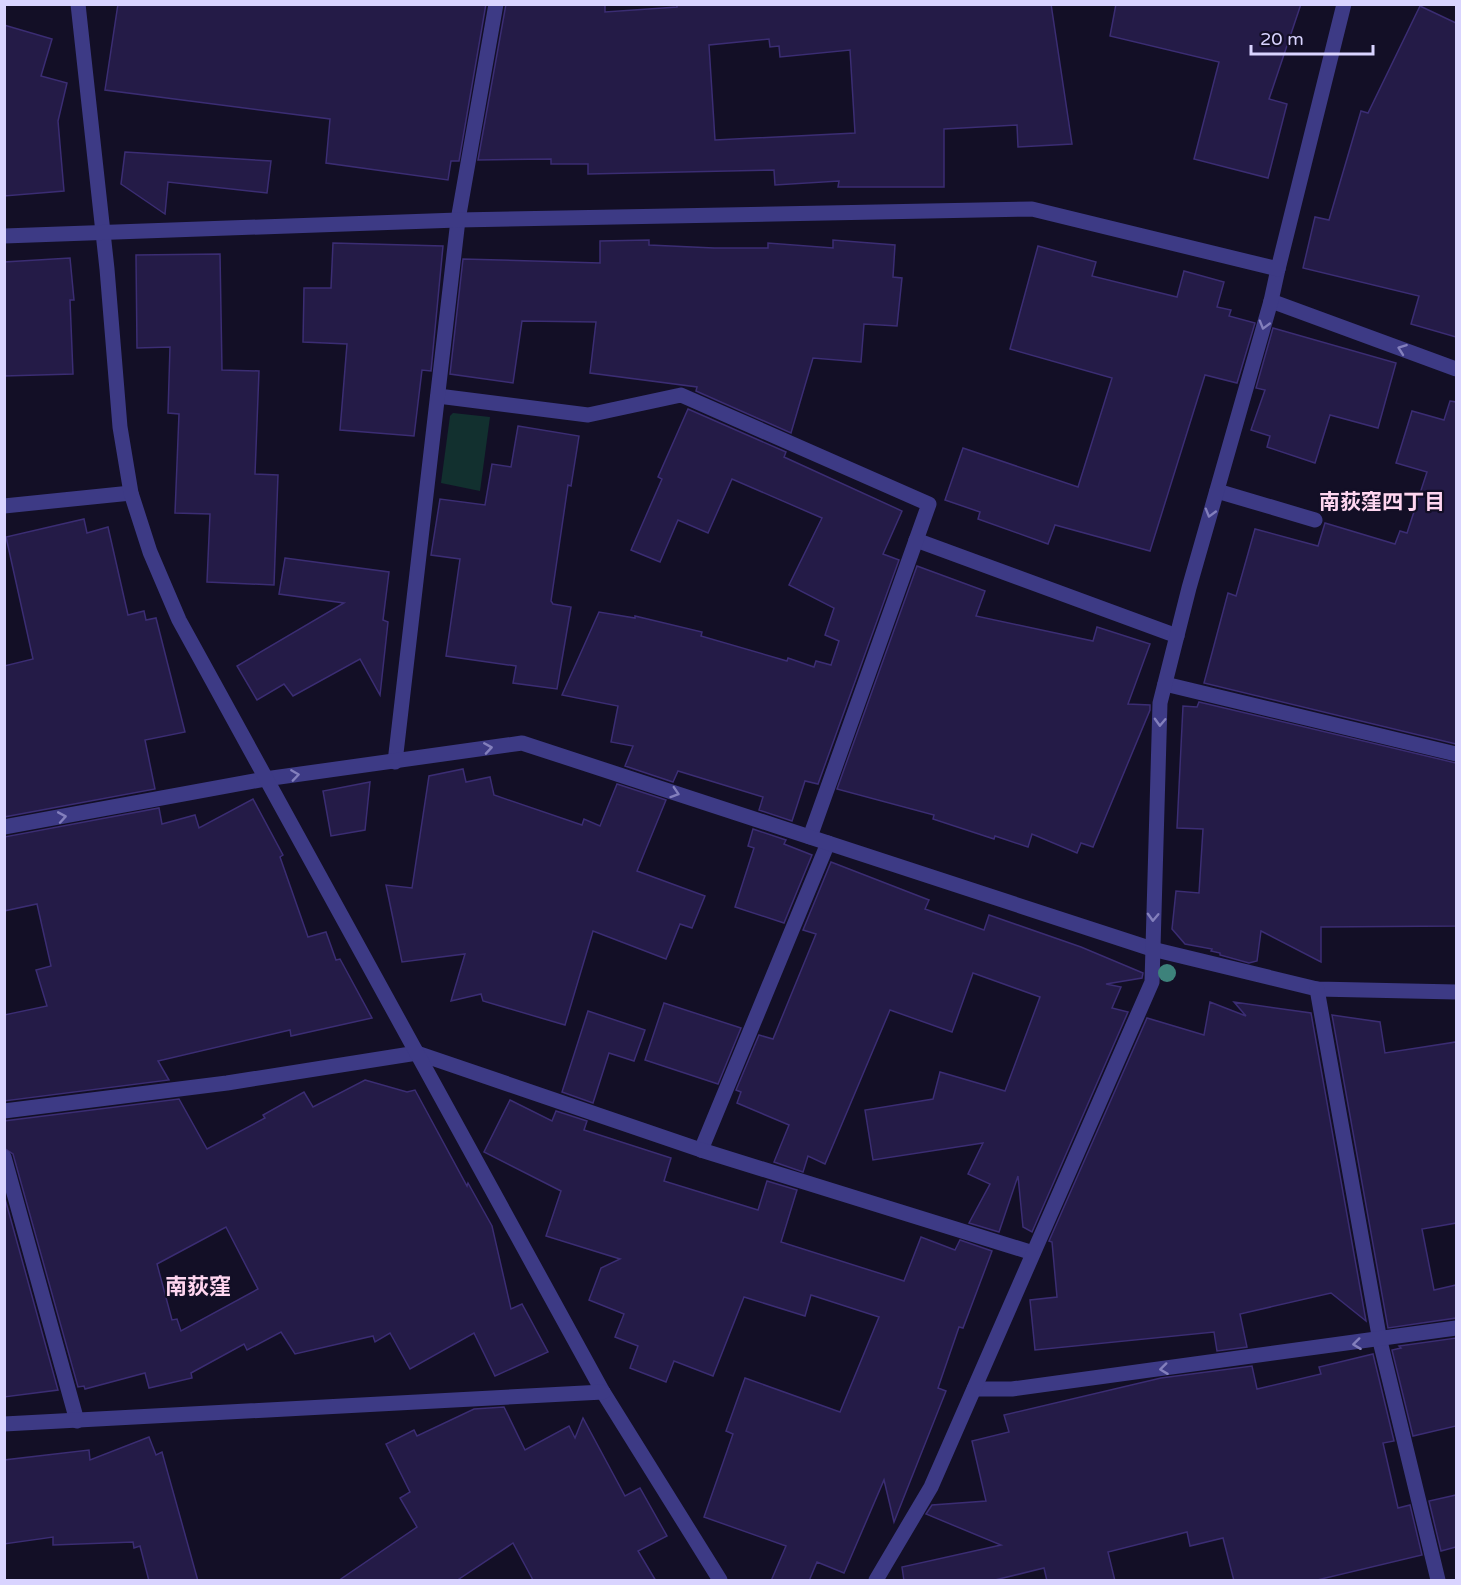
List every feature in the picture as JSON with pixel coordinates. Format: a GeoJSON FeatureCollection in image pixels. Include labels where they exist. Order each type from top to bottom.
{"type":"FeatureCollection","features":[{"type":"Feature","properties":{"kind":"street"},"geometry":{"type":"LineString","coordinates":[[78,4],[120,427],[131,493],[150,552],[179,620],[603,1392],[720,1581]]}},
{"type":"Feature","properties":{"kind":"street"},"geometry":{"type":"LineString","coordinates":[[395,762],[458,220],[496,4]]}},
{"type":"Feature","properties":{"kind":"street"},"geometry":{"type":"LineString","coordinates":[[876,1581],[931,1487],[1152,982],[1160,703],[1271,301],[1344,4]]}},
{"type":"Feature","properties":{"kind":"street"},"geometry":{"type":"LineString","coordinates":[[4,236],[458,220],[1032,209],[1278,269]]}},
{"type":"Feature","properties":{"kind":"street"},"geometry":{"type":"LineString","coordinates":[[1271,301],[1456,369]]}},
{"type":"Feature","properties":{"kind":"street"},"geometry":{"type":"LineString","coordinates":[[438,396],[588,415],[681,394],[929,504],[810,837]]}},
{"type":"Feature","properties":{"kind":"street"},"geometry":{"type":"LineString","coordinates":[[1217,491],[1315,520]]}},
{"type":"Feature","properties":{"kind":"street"},"geometry":{"type":"LineString","coordinates":[[4,506],[131,493]]}},
{"type":"Feature","properties":{"kind":"street"},"geometry":{"type":"LineString","coordinates":[[916,540],[1177,636]]}},
{"type":"Feature","properties":{"kind":"street"},"geometry":{"type":"LineString","coordinates":[[1166,684],[1456,754]]}},
{"type":"Feature","properties":{"kind":"street"},"geometry":{"type":"LineString","coordinates":[[4,827],[266,779],[522,743],[1152,949],[1317,989],[1456,992]]}},
{"type":"Feature","properties":{"kind":"street"},"geometry":{"type":"LineString","coordinates":[[701,1150],[828,843]]}},
{"type":"Feature","properties":{"kind":"street"},"geometry":{"type":"LineString","coordinates":[[1317,989],[1380,1341],[1437,1581]]}},
{"type":"Feature","properties":{"kind":"street"},"geometry":{"type":"LineString","coordinates":[[4,1111],[227,1083],[417,1053],[701,1150],[1033,1253]]}},
{"type":"Feature","properties":{"kind":"street"},"geometry":{"type":"LineString","coordinates":[[4,1157],[76,1421]]}},
{"type":"Feature","properties":{"kind":"street"},"geometry":{"type":"LineString","coordinates":[[974,1389],[1012,1389],[1456,1329]]}},
{"type":"Feature","properties":{"kind":"street"},"geometry":{"type":"LineString","coordinates":[[4,1424],[603,1392]]}},
{"type":"Feature","properties":{"kind":"green space"},"geometry":{"type":"Polygon","coordinates":[[[453,413],[490,417],[480,491],[441,483],[450,416],[453,413]]]}},
{"type":"Feature","properties":{"kind":"building"},"geometry":{"type":"Polygon","coordinates":[[[118,4],[486,4],[459,161],[451,161],[448,180],[326,163],[330,119],[105,90],[118,4]]]}},
{"type":"Feature","properties":{"kind":"building"},"geometry":{"type":"Polygon","coordinates":[[[506,4],[605,4],[605,12],[677,7],[677,4],[1051,4],[1072,144],[1018,147],[1017,125],[944,129],[944,187],[838,187],[839,181],[775,185],[774,170],[588,174],[588,164],[551,164],[551,159],[478,160],[506,4]],[[769,39],[709,45],[715,140],[855,133],[850,50],[780,57],[779,46],[770,47],[769,39]]]}},
{"type":"Feature","properties":{"kind":"building"},"geometry":{"type":"Polygon","coordinates":[[[1116,4],[1301,4],[1269,99],[1287,104],[1268,178],[1194,159],[1219,62],[1110,36],[1116,4]]]}},
{"type":"Feature","properties":{"kind":"building"},"geometry":{"type":"Polygon","coordinates":[[[1420,6],[1456,23],[1456,337],[1411,324],[1419,296],[1303,268],[1315,217],[1329,220],[1361,111],[1368,113],[1420,6]]]}},
{"type":"Feature","properties":{"kind":"building"},"geometry":{"type":"Polygon","coordinates":[[[4,25],[52,39],[41,76],[67,83],[58,121],[64,191],[4,196],[4,25]]]}},
{"type":"Feature","properties":{"kind":"building"},"geometry":{"type":"Polygon","coordinates":[[[125,152],[271,161],[267,193],[168,182],[165,214],[121,184],[125,152]]]}},
{"type":"Feature","properties":{"kind":"building"},"geometry":{"type":"Polygon","coordinates":[[[649,240],[649,245],[714,248],[768,248],[768,243],[833,248],[833,240],[895,245],[893,277],[902,278],[897,326],[864,324],[861,362],[813,358],[791,433],[696,391],[697,387],[590,373],[596,322],[522,321],[513,383],[450,374],[463,259],[600,263],[600,241],[649,240]]]}},
{"type":"Feature","properties":{"kind":"building"},"geometry":{"type":"Polygon","coordinates":[[[333,243],[443,246],[431,371],[422,370],[414,436],[340,430],[347,344],[303,342],[304,288],[331,288],[333,243]]]}},
{"type":"Feature","properties":{"kind":"building"},"geometry":{"type":"Polygon","coordinates":[[[1038,246],[1096,262],[1092,276],[1177,297],[1184,271],[1224,282],[1217,307],[1231,310],[1229,316],[1255,323],[1237,383],[1205,375],[1150,551],[1055,525],[1048,544],[978,519],[980,512],[945,500],[963,448],[1078,487],[1112,378],[1010,349],[1038,246]]]}},
{"type":"Feature","properties":{"kind":"building"},"geometry":{"type":"Polygon","coordinates":[[[220,254],[222,370],[259,371],[255,474],[278,475],[274,585],[207,582],[210,514],[175,513],[179,414],[168,413],[170,347],[137,348],[136,255],[220,254]]]}},
{"type":"Feature","properties":{"kind":"building"},"geometry":{"type":"Polygon","coordinates":[[[70,258],[74,300],[70,300],[73,374],[4,376],[4,262],[70,258]]]}},
{"type":"Feature","properties":{"kind":"building"},"geometry":{"type":"Polygon","coordinates":[[[1273,328],[1396,363],[1378,428],[1330,415],[1315,463],[1267,447],[1270,436],[1251,430],[1265,390],[1256,388],[1273,328]]]}},
{"type":"Feature","properties":{"kind":"building"},"geometry":{"type":"Polygon","coordinates":[[[1450,401],[1456,402],[1456,744],[1204,683],[1228,593],[1236,596],[1255,529],[1318,546],[1325,523],[1395,544],[1400,531],[1407,533],[1427,472],[1396,463],[1412,411],[1444,420],[1450,401]]]}},
{"type":"Feature","properties":{"kind":"building"},"geometry":{"type":"Polygon","coordinates":[[[688,409],[786,452],[784,457],[902,511],[883,554],[899,560],[818,784],[805,781],[792,821],[759,810],[763,797],[678,771],[673,782],[625,766],[633,746],[611,742],[618,706],[562,695],[599,612],[635,618],[635,616],[702,632],[701,636],[787,661],[788,658],[814,667],[816,661],[831,665],[839,641],[825,635],[834,608],[789,585],[822,518],[732,479],[708,533],[678,520],[660,562],[631,550],[662,479],[658,477],[688,409]]]}},
{"type":"Feature","properties":{"kind":"building"},"geometry":{"type":"Polygon","coordinates":[[[518,426],[579,436],[571,486],[568,485],[551,601],[553,604],[571,607],[557,689],[513,683],[516,666],[446,656],[460,559],[431,555],[440,499],[485,505],[492,464],[511,467],[518,426]]]}},
{"type":"Feature","properties":{"kind":"building"},"geometry":{"type":"Polygon","coordinates":[[[84,519],[87,533],[108,527],[128,615],[144,611],[146,620],[156,618],[185,732],[145,740],[155,789],[4,817],[4,666],[33,659],[6,537],[84,519]]]}},
{"type":"Feature","properties":{"kind":"building"},"geometry":{"type":"Polygon","coordinates":[[[285,558],[389,572],[383,620],[388,622],[380,695],[360,659],[293,696],[284,684],[257,700],[237,666],[344,603],[279,594],[285,558]]]}},
{"type":"Feature","properties":{"kind":"building"},"geometry":{"type":"Polygon","coordinates":[[[917,566],[985,591],[976,616],[1093,641],[1097,627],[1150,644],[1128,704],[1150,705],[1150,710],[1093,847],[1081,843],[1077,853],[1032,834],[1028,847],[995,836],[994,839],[933,819],[934,815],[837,789],[917,566]]]}},
{"type":"Feature","properties":{"kind":"building"},"geometry":{"type":"Polygon","coordinates":[[[1199,702],[1456,763],[1456,926],[1321,927],[1321,962],[1261,931],[1257,961],[1249,963],[1220,955],[1220,953],[1211,951],[1212,949],[1185,944],[1172,929],[1176,891],[1199,893],[1203,829],[1177,828],[1183,706],[1197,707],[1199,702]]]}},
{"type":"Feature","properties":{"kind":"building"},"geometry":{"type":"Polygon","coordinates":[[[463,769],[466,782],[490,777],[494,795],[582,825],[584,819],[600,826],[617,784],[666,800],[637,871],[705,896],[692,928],[680,924],[666,959],[593,931],[565,1025],[483,1001],[481,994],[451,1001],[465,954],[402,962],[386,885],[412,888],[429,776],[463,769]]]}},
{"type":"Feature","properties":{"kind":"building"},"geometry":{"type":"Polygon","coordinates":[[[370,782],[365,830],[331,836],[323,791],[370,782]]]}},
{"type":"Feature","properties":{"kind":"building"},"geometry":{"type":"Polygon","coordinates":[[[253,799],[283,855],[280,857],[308,937],[326,932],[336,960],[340,959],[372,1018],[291,1036],[290,1030],[158,1061],[169,1080],[4,1101],[4,1015],[47,1006],[36,970],[51,966],[37,904],[4,911],[4,837],[159,808],[162,824],[195,815],[199,828],[253,799]]]}},
{"type":"Feature","properties":{"kind":"building"},"geometry":{"type":"Polygon","coordinates":[[[753,829],[786,840],[784,844],[812,855],[784,923],[735,907],[754,848],[748,846],[753,829]]]}},
{"type":"Feature","properties":{"kind":"building"},"geometry":{"type":"Polygon","coordinates":[[[831,862],[929,900],[925,909],[984,930],[989,915],[1081,947],[1143,973],[1142,978],[1106,984],[1121,987],[1112,1008],[1128,1012],[1032,1232],[1023,1227],[1018,1176],[999,1232],[969,1223],[990,1184],[968,1174],[983,1143],[873,1160],[865,1110],[933,1099],[940,1072],[1005,1091],[1040,997],[973,973],[952,1032],[890,1010],[825,1164],[808,1156],[803,1172],[774,1162],[789,1125],[737,1103],[741,1092],[736,1090],[759,1035],[773,1039],[816,934],[803,930],[831,862]]]}},
{"type":"Feature","properties":{"kind":"building"},"geometry":{"type":"Polygon","coordinates":[[[1210,1002],[1246,1016],[1234,1002],[1311,1013],[1366,1321],[1331,1293],[1240,1314],[1247,1347],[1217,1351],[1214,1332],[1035,1350],[1030,1300],[1057,1297],[1052,1242],[1049,1241],[1147,1018],[1204,1035],[1210,1002]]]}},
{"type":"Feature","properties":{"kind":"building"},"geometry":{"type":"Polygon","coordinates":[[[664,1003],[741,1028],[718,1084],[645,1060],[664,1003]]]}},
{"type":"Feature","properties":{"kind":"building"},"geometry":{"type":"Polygon","coordinates":[[[588,1011],[645,1030],[634,1061],[609,1053],[593,1103],[562,1092],[588,1011]]]}},
{"type":"Feature","properties":{"kind":"building"},"geometry":{"type":"Polygon","coordinates":[[[1332,1015],[1380,1022],[1385,1053],[1456,1042],[1456,1223],[1422,1229],[1434,1290],[1456,1285],[1456,1318],[1388,1328],[1332,1015]]]}},
{"type":"Feature","properties":{"kind":"building"},"geometry":{"type":"Polygon","coordinates":[[[365,1080],[407,1092],[415,1090],[467,1186],[468,1183],[492,1226],[511,1309],[522,1304],[548,1352],[495,1376],[474,1333],[410,1369],[390,1333],[375,1342],[373,1336],[295,1354],[281,1332],[247,1350],[244,1344],[191,1373],[192,1378],[149,1388],[145,1373],[85,1389],[84,1386],[78,1387],[13,1154],[4,1148],[4,1121],[179,1099],[207,1149],[265,1118],[263,1115],[304,1092],[313,1107],[365,1080]],[[226,1227],[157,1264],[172,1320],[177,1319],[181,1331],[258,1289],[226,1227]]]}},
{"type":"Feature","properties":{"kind":"building"},"geometry":{"type":"Polygon","coordinates":[[[510,1100],[552,1121],[556,1111],[587,1121],[584,1130],[671,1158],[664,1181],[758,1210],[767,1181],[797,1190],[781,1242],[904,1281],[921,1237],[955,1250],[960,1240],[992,1251],[963,1328],[959,1327],[938,1388],[946,1391],[894,1522],[884,1480],[844,1573],[817,1562],[809,1581],[771,1581],[786,1546],[704,1517],[733,1434],[726,1431],[745,1378],[840,1412],[879,1317],[811,1295],[805,1316],[744,1297],[713,1376],[674,1361],[666,1382],[630,1368],[638,1346],[615,1337],[624,1314],[589,1300],[601,1268],[620,1259],[546,1236],[561,1191],[484,1152],[510,1100]]]}},
{"type":"Feature","properties":{"kind":"building"},"geometry":{"type":"Polygon","coordinates":[[[4,1195],[58,1390],[4,1397],[4,1195]]]}},
{"type":"Feature","properties":{"kind":"building"},"geometry":{"type":"Polygon","coordinates":[[[1456,1338],[1456,1426],[1413,1436],[1392,1350],[1401,1348],[1399,1346],[1456,1338]]]}},
{"type":"Feature","properties":{"kind":"building"},"geometry":{"type":"Polygon","coordinates":[[[1373,1354],[1394,1441],[1383,1443],[1398,1508],[1410,1505],[1422,1555],[1313,1581],[1234,1581],[1223,1538],[1190,1546],[1187,1532],[1108,1552],[1115,1581],[1047,1581],[1044,1568],[991,1581],[904,1581],[902,1567],[1001,1545],[926,1514],[932,1505],[986,1501],[972,1441],[1009,1432],[1004,1415],[1161,1378],[1252,1366],[1257,1389],[1321,1374],[1319,1367],[1373,1354]]]}},
{"type":"Feature","properties":{"kind":"building"},"geometry":{"type":"Polygon","coordinates":[[[504,1407],[525,1450],[569,1426],[575,1438],[583,1418],[625,1496],[640,1488],[667,1536],[638,1551],[656,1581],[533,1580],[513,1543],[456,1581],[338,1581],[417,1527],[400,1498],[410,1492],[386,1444],[414,1430],[417,1436],[474,1409],[504,1407]]]}},
{"type":"Feature","properties":{"kind":"building"},"geometry":{"type":"Polygon","coordinates":[[[149,1437],[156,1455],[162,1452],[198,1581],[149,1581],[140,1546],[134,1548],[133,1542],[53,1545],[53,1537],[4,1544],[4,1460],[89,1450],[90,1460],[149,1437]]]}},
{"type":"Feature","properties":{"kind":"building"},"geometry":{"type":"Polygon","coordinates":[[[1456,1495],[1456,1547],[1441,1551],[1429,1501],[1456,1495]]]}},
{"type":"Feature","properties":{"kind":"district","name":"南荻窪四丁目"},"geometry":{"type":"Point","coordinates":[1382,502]}},
{"type":"Feature","properties":{"kind":"district","name":"南荻窪"},"geometry":{"type":"Point","coordinates":[198,1287]}}]}
